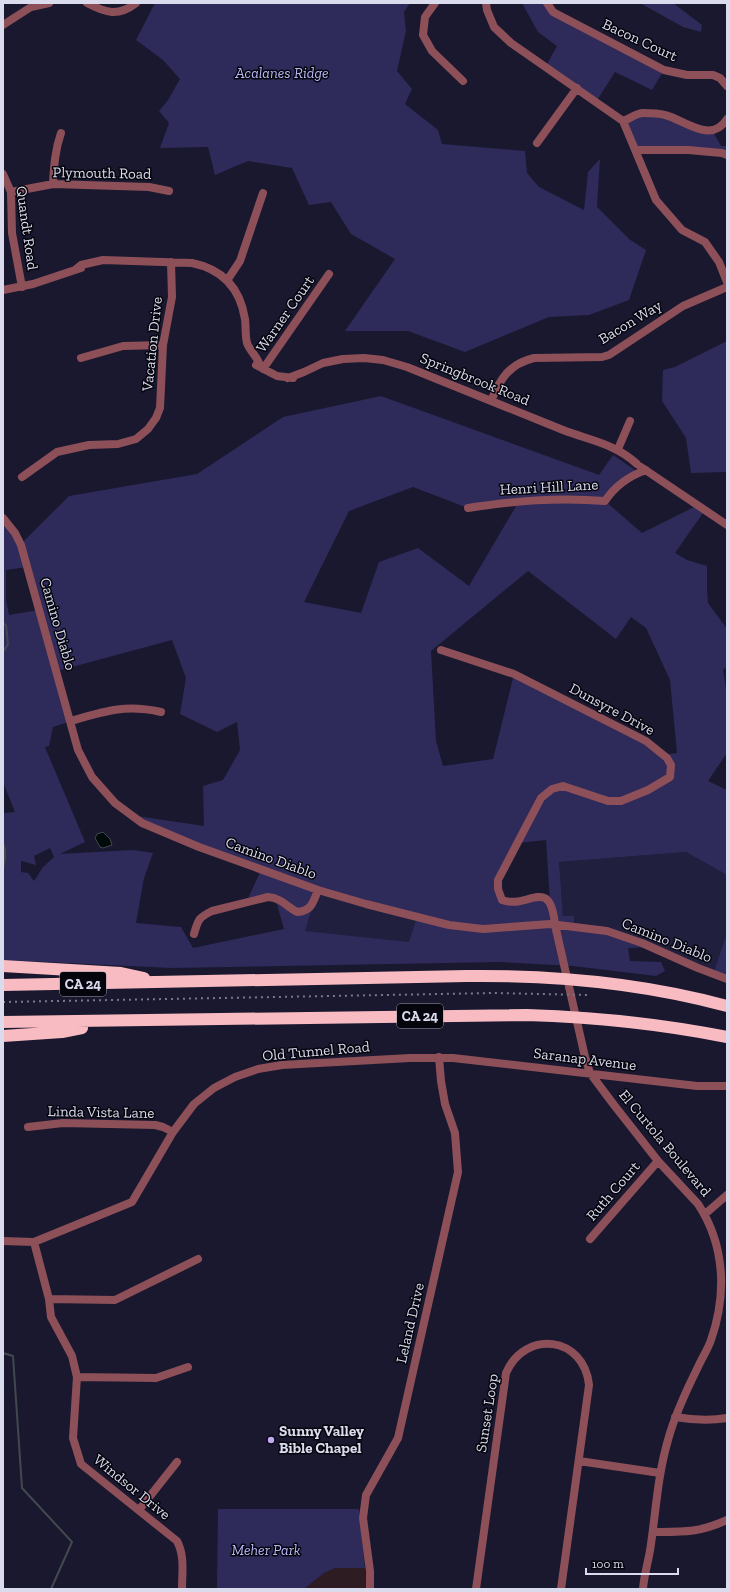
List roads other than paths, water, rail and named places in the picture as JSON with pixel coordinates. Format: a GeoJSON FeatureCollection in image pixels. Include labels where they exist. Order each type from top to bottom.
{"type":"FeatureCollection","features":[{"type":"Feature","properties":{"kind":"highway"},"geometry":{"type":"LineString","coordinates":[[3,966],[122,973],[163,982]]}},
{"type":"Feature","properties":{"kind":"highway","name":"CA 24"},"geometry":{"type":"LineString","coordinates":[[3,985],[521,976],[576,979],[622,984],[681,995],[727,1006]]}},
{"type":"Feature","properties":{"kind":"highway","name":"CA 24"},"geometry":{"type":"LineString","coordinates":[[3,1022],[111,1022],[533,1015],[633,1022],[727,1037]]}},
{"type":"Feature","properties":{"kind":"highway"},"geometry":{"type":"LineString","coordinates":[[3,1036],[62,1032],[111,1022]]}},
{"type":"Feature","properties":{"kind":"street"},"geometry":{"type":"LineString","coordinates":[[3,25],[31,7],[49,3]]}},
{"type":"Feature","properties":{"kind":"street"},"geometry":{"type":"LineString","coordinates":[[87,3],[102,11],[117,13],[136,3]]}},
{"type":"Feature","properties":{"kind":"street"},"geometry":{"type":"LineString","coordinates":[[435,3],[425,17],[423,35],[432,51],[463,81]]}},
{"type":"Feature","properties":{"kind":"street"},"geometry":{"type":"LineString","coordinates":[[486,3],[487,10],[494,27],[511,43],[577,88],[623,122],[656,200],[682,230],[705,242],[719,262],[727,282]]}},
{"type":"Feature","properties":{"kind":"street","name":"Bacon Court"},"geometry":{"type":"LineString","coordinates":[[547,3],[553,12],[664,70],[687,75],[713,75],[720,78],[727,86]]}},
{"type":"Feature","properties":{"kind":"street"},"geometry":{"type":"LineString","coordinates":[[537,143],[577,88]]}},
{"type":"Feature","properties":{"kind":"street"},"geometry":{"type":"LineString","coordinates":[[623,122],[641,113],[665,115],[698,129],[712,130],[725,123],[727,119]]}},
{"type":"Feature","properties":{"kind":"street"},"geometry":{"type":"LineString","coordinates":[[53,184],[57,144],[61,133]]}},
{"type":"Feature","properties":{"kind":"street"},"geometry":{"type":"LineString","coordinates":[[636,150],[688,150],[722,153],[727,155]]}},
{"type":"Feature","properties":{"kind":"street","name":"Quandt Road"},"geometry":{"type":"LineString","coordinates":[[3,174],[11,192],[12,233],[22,288]]}},
{"type":"Feature","properties":{"kind":"street","name":"Plymouth Road"},"geometry":{"type":"LineString","coordinates":[[11,192],[53,184],[149,187],[169,191]]}},
{"type":"Feature","properties":{"kind":"street"},"geometry":{"type":"LineString","coordinates":[[228,280],[240,261],[263,193]]}},
{"type":"Feature","properties":{"kind":"street"},"geometry":{"type":"LineString","coordinates":[[3,290],[22,288],[76,269],[81,265],[103,260],[192,263],[205,265],[228,280],[238,297],[242,310],[241,332],[245,350],[250,359],[261,368]]}},
{"type":"Feature","properties":{"kind":"street","name":"Vacation Drive"},"geometry":{"type":"LineString","coordinates":[[22,477],[57,452],[89,445],[118,444],[136,439],[148,429],[156,418],[160,408],[163,344],[172,297],[171,262]]}},
{"type":"Feature","properties":{"kind":"street","name":"Warner Court"},"geometry":{"type":"LineString","coordinates":[[261,368],[329,274]]}},
{"type":"Feature","properties":{"kind":"street","name":"Bacon Way"},"geometry":{"type":"LineString","coordinates":[[492,401],[497,385],[507,372],[525,360],[534,358],[609,355],[683,306],[727,287]]}},
{"type":"Feature","properties":{"kind":"street"},"geometry":{"type":"LineString","coordinates":[[81,358],[123,346],[163,344]]}},
{"type":"Feature","properties":{"kind":"street","name":"Springbrook Road"},"geometry":{"type":"LineString","coordinates":[[261,368],[277,376],[288,378],[323,363],[343,359],[364,358],[383,360],[407,367],[584,438],[618,449],[629,456],[637,464]]}},
{"type":"Feature","properties":{"kind":"street"},"geometry":{"type":"LineString","coordinates":[[618,449],[630,421]]}},
{"type":"Feature","properties":{"kind":"street","name":"Springbrook Road"},"geometry":{"type":"LineString","coordinates":[[584,438],[590,444],[637,464],[727,525]]}},
{"type":"Feature","properties":{"kind":"street","name":"Henri Hill Lane"},"geometry":{"type":"LineString","coordinates":[[468,508],[519,500],[549,498],[605,501],[610,492],[620,484],[634,474],[646,470]]}},
{"type":"Feature","properties":{"kind":"street","name":"Camino Diablo"},"geometry":{"type":"LineString","coordinates":[[3,518],[15,533],[21,545],[78,750],[92,777],[115,803],[142,823],[199,847],[318,890],[366,904],[449,925],[483,929],[501,929],[544,924],[607,931],[632,939],[727,979]]}},
{"type":"Feature","properties":{"kind":"street","name":"Dunsyre Drive"},"geometry":{"type":"LineString","coordinates":[[441,650],[514,674],[646,741],[667,758],[671,765],[670,777],[648,790],[621,800],[608,801],[563,786],[552,789],[541,798],[498,880],[498,889],[502,900],[509,902],[537,896],[546,898],[554,912],[555,925]]}},
{"type":"Feature","properties":{"kind":"street"},"geometry":{"type":"LineString","coordinates":[[71,721],[103,711],[119,708],[137,708],[161,712]]}},
{"type":"Feature","properties":{"kind":"street"},"geometry":{"type":"LineString","coordinates":[[194,934],[198,920],[205,914],[268,897],[282,901],[297,912],[304,912],[310,908],[318,890]]}},
{"type":"Feature","properties":{"kind":"street","name":"El Curtola Boulevard"},"geometry":{"type":"LineString","coordinates":[[555,925],[590,1073],[658,1161],[698,1204],[705,1214],[716,1242],[720,1259],[722,1279],[718,1316],[711,1341],[675,1417],[668,1440],[660,1473],[650,1554],[644,1574],[643,1589]]}},
{"type":"Feature","properties":{"kind":"street","name":"Saranap Avenue"},"geometry":{"type":"LineString","coordinates":[[439,1057],[472,1059],[697,1086],[727,1086]]}},
{"type":"Feature","properties":{"kind":"street","name":"Old Tunnel Road"},"geometry":{"type":"LineString","coordinates":[[3,1241],[34,1242],[132,1202],[172,1132],[186,1113],[209,1092],[235,1077],[258,1069],[289,1065],[439,1057]]}},
{"type":"Feature","properties":{"kind":"street","name":"Leland Drive"},"geometry":{"type":"LineString","coordinates":[[370,1589],[370,1571],[363,1518],[366,1495],[398,1438],[458,1172],[455,1133],[445,1104],[439,1057]]}},
{"type":"Feature","properties":{"kind":"street","name":"Linda Vista Lane"},"geometry":{"type":"LineString","coordinates":[[28,1127],[64,1122],[154,1125],[163,1127],[172,1132]]}},
{"type":"Feature","properties":{"kind":"street","name":"Ruth Court"},"geometry":{"type":"LineString","coordinates":[[590,1239],[658,1161]]}},
{"type":"Feature","properties":{"kind":"street"},"geometry":{"type":"LineString","coordinates":[[705,1214],[727,1195]]}},
{"type":"Feature","properties":{"kind":"street","name":"Windsor Drive"},"geometry":{"type":"LineString","coordinates":[[34,1242],[49,1299],[51,1317],[72,1356],[77,1377],[73,1438],[81,1464],[174,1538],[179,1545],[183,1558],[182,1589]]}},
{"type":"Feature","properties":{"kind":"street"},"geometry":{"type":"LineString","coordinates":[[49,1299],[115,1300],[198,1259]]}},
{"type":"Feature","properties":{"kind":"street","name":"Sunset Loop"},"geometry":{"type":"LineString","coordinates":[[476,1589],[506,1373],[510,1364],[526,1349],[536,1345],[560,1345],[568,1348],[584,1365],[588,1374],[588,1397],[561,1589]]}},
{"type":"Feature","properties":{"kind":"street"},"geometry":{"type":"LineString","coordinates":[[77,1377],[156,1378],[188,1367]]}},
{"type":"Feature","properties":{"kind":"street"},"geometry":{"type":"LineString","coordinates":[[675,1417],[695,1420],[727,1418]]}},
{"type":"Feature","properties":{"kind":"street"},"geometry":{"type":"LineString","coordinates":[[578,1461],[660,1473]]}},
{"type":"Feature","properties":{"kind":"street"},"geometry":{"type":"LineString","coordinates":[[139,1510],[177,1462]]}},
{"type":"Feature","properties":{"kind":"street"},"geometry":{"type":"LineString","coordinates":[[653,1532],[698,1530],[711,1527],[727,1520]]}},
{"type":"Feature","properties":{"kind":"waterway"},"geometry":{"type":"LineString","coordinates":[[3,623],[6,625],[8,644],[3,652]]}},
{"type":"Feature","properties":{"kind":"waterway"},"geometry":{"type":"LineString","coordinates":[[3,843],[5,853],[3,869]]}},
{"type":"Feature","properties":{"kind":"waterway"},"geometry":{"type":"LineString","coordinates":[[3,1353],[13,1356],[22,1488],[72,1542],[51,1589]]}},
{"type":"Feature","properties":{"kind":"railway"},"geometry":{"type":"LineString","coordinates":[[3,1002],[494,993],[588,995]]}},
{"type":"Feature","properties":{"kind":"place","name":"Sunny Valley Bible Chapel"},"geometry":{"type":"Point","coordinates":[271,1440]}},
{"type":"Feature","properties":{"kind":"park label","name":"Acalanes Ridge"},"geometry":{"type":"Point","coordinates":[282,73]}},
{"type":"Feature","properties":{"kind":"park label","name":"Meher Park"},"geometry":{"type":"Point","coordinates":[266,1550]}}]}
